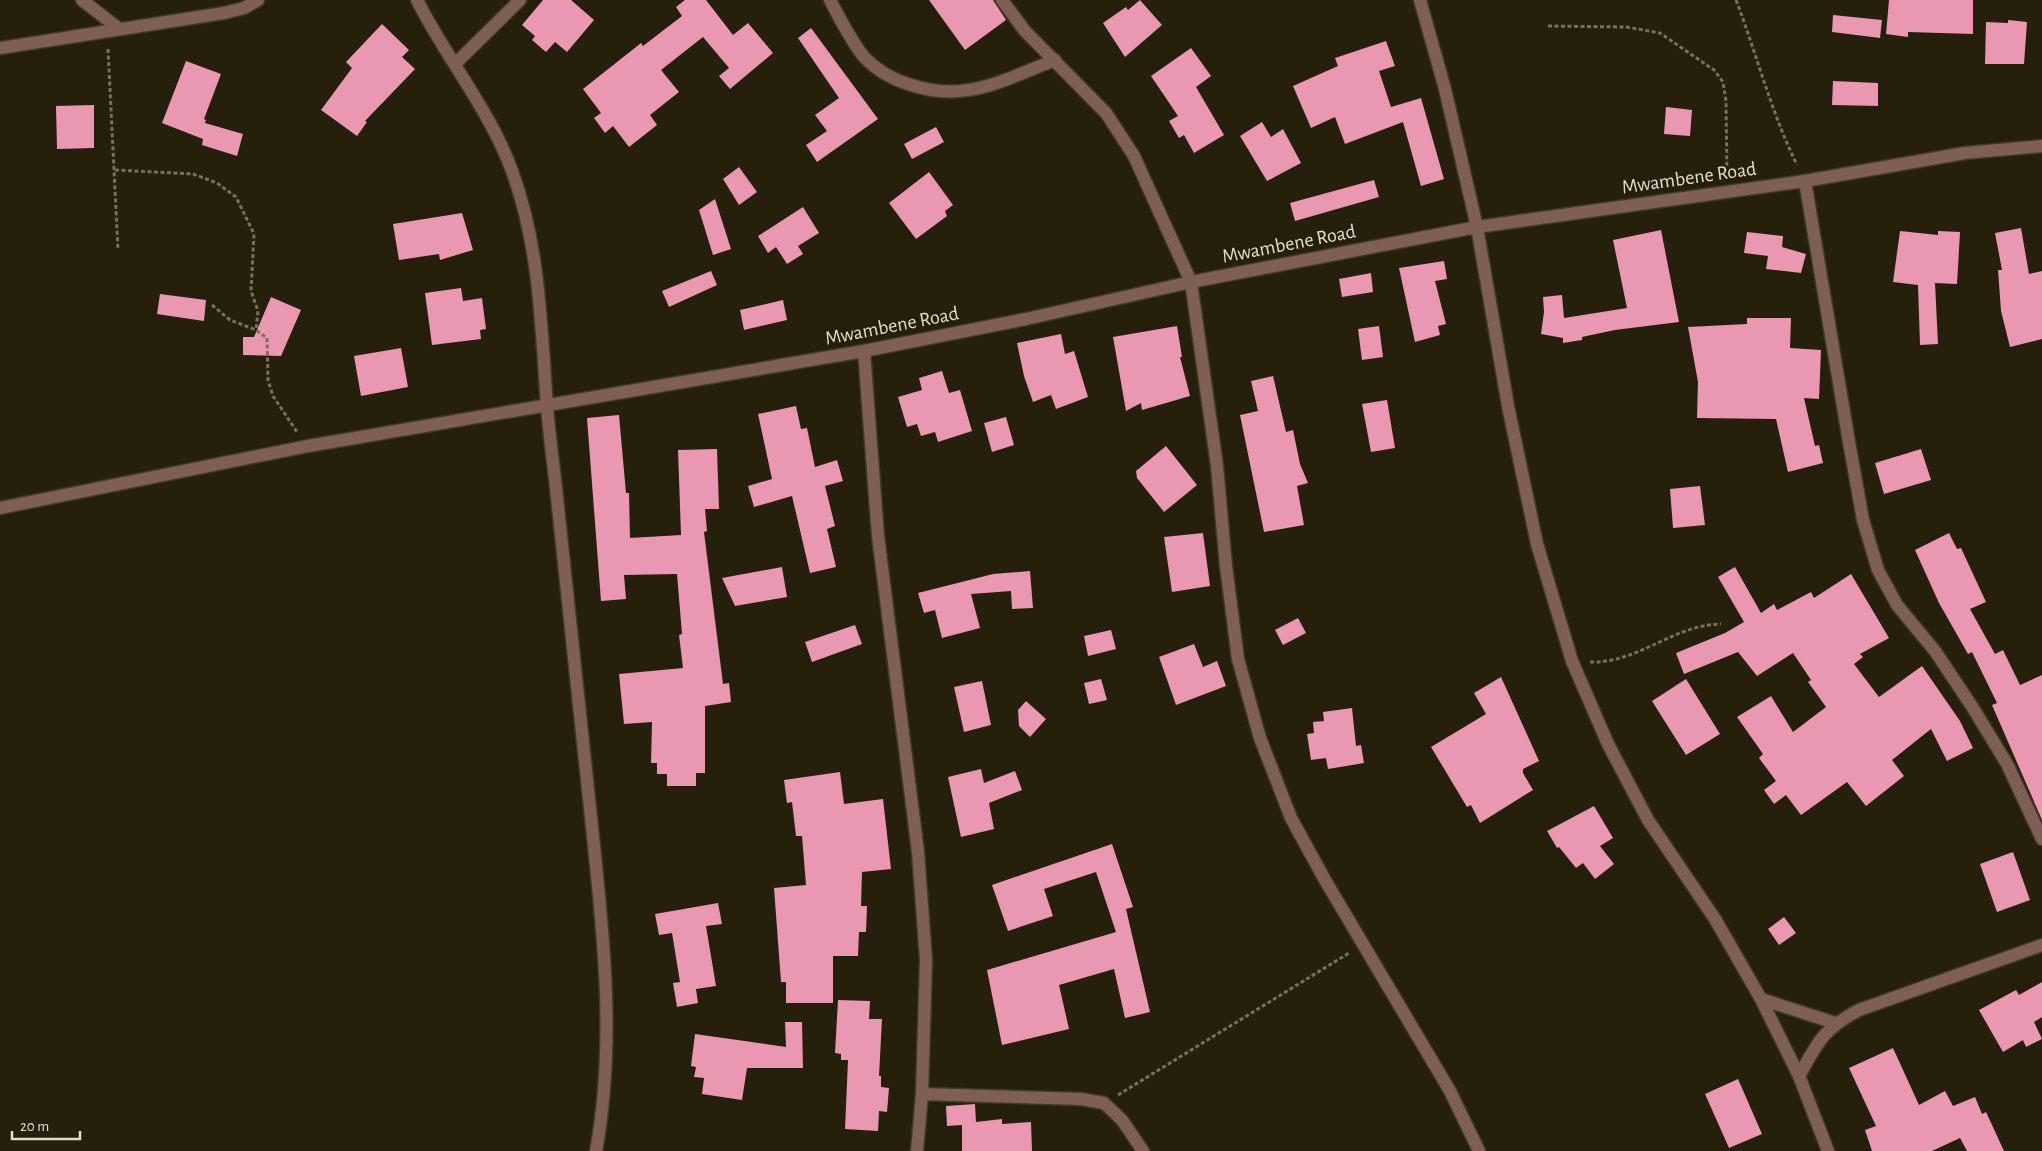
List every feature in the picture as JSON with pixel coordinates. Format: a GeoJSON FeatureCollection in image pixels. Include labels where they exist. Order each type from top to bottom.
{"type":"FeatureCollection","features":[{"type":"Feature","properties":{"kind":"street"},"geometry":{"type":"LineString","coordinates":[[82,0],[113,30]]}},
{"type":"Feature","properties":{"kind":"street"},"geometry":{"type":"LineString","coordinates":[[0,48],[224,14],[244,8],[258,0]]}},
{"type":"Feature","properties":{"kind":"street"},"geometry":{"type":"LineString","coordinates":[[417,0],[429,25],[455,64],[502,149],[512,171],[537,267],[547,406],[596,863],[608,1000],[603,1109],[596,1151]]}},
{"type":"Feature","properties":{"kind":"street"},"geometry":{"type":"LineString","coordinates":[[455,64],[520,0]]}},
{"type":"Feature","properties":{"kind":"street"},"geometry":{"type":"LineString","coordinates":[[830,0],[865,58],[892,79],[925,90],[962,93],[991,86],[1055,60]]}},
{"type":"Feature","properties":{"kind":"street"},"geometry":{"type":"LineString","coordinates":[[1002,0],[1025,30],[1106,113],[1134,156],[1191,282],[1216,456],[1238,659],[1260,738],[1291,818],[1363,945],[1450,1091],[1479,1151]]}},
{"type":"Feature","properties":{"kind":"street"},"geometry":{"type":"LineString","coordinates":[[1420,0],[1477,227],[1508,406],[1537,544],[1572,661],[1608,744],[1648,820],[1715,919],[1761,999],[1799,1076],[1828,1151]]}},
{"type":"Feature","properties":{"kind":"street","name":"Mwambene Road"},"geometry":{"type":"LineString","coordinates":[[0,508],[308,446],[864,351],[1026,319],[1191,282],[1477,227],[1805,181],[1965,153],[2042,146]]}},
{"type":"Feature","properties":{"kind":"street"},"geometry":{"type":"LineString","coordinates":[[1805,181],[1848,442],[1863,520],[1878,570],[1897,605],[1934,651],[1973,708],[2007,764],[2042,839]]}},
{"type":"Feature","properties":{"kind":"street"},"geometry":{"type":"LineString","coordinates":[[864,351],[878,536],[918,852],[926,960],[922,1094],[917,1151]]}},
{"type":"Feature","properties":{"kind":"street"},"geometry":{"type":"LineString","coordinates":[[1799,1076],[1814,1050],[1835,1023],[1858,1010],[2042,945]]}},
{"type":"Feature","properties":{"kind":"street"},"geometry":{"type":"LineString","coordinates":[[1761,999],[1835,1023]]}},
{"type":"Feature","properties":{"kind":"street"},"geometry":{"type":"LineString","coordinates":[[922,1094],[1081,1099],[1104,1103],[1122,1120],[1143,1151]]}},
{"type":"Feature","properties":{"kind":"path"},"geometry":{"type":"LineString","coordinates":[[1736,0],[1756,52],[1780,130],[1805,181]]}},
{"type":"Feature","properties":{"kind":"path"},"geometry":{"type":"LineString","coordinates":[[1548,26],[1626,27],[1660,33],[1714,70],[1723,82],[1726,100],[1727,192]]}},
{"type":"Feature","properties":{"kind":"path"},"geometry":{"type":"LineString","coordinates":[[113,30],[118,250]]}},
{"type":"Feature","properties":{"kind":"path"},"geometry":{"type":"LineString","coordinates":[[115,170],[193,174],[217,183],[236,197],[254,234],[251,291],[258,311],[256,330]]}},
{"type":"Feature","properties":{"kind":"path"},"geometry":{"type":"LineString","coordinates":[[212,305],[230,320],[256,330],[267,338],[268,380],[273,396],[308,446]]}},
{"type":"Feature","properties":{"kind":"path"},"geometry":{"type":"LineString","coordinates":[[1572,661],[1618,660],[1689,628],[1721,624]]}},
{"type":"Feature","properties":{"kind":"path"},"geometry":{"type":"LineString","coordinates":[[1104,1103],[1363,945]]}},
{"type":"Feature","properties":{"kind":"building"},"geometry":{"type":"Polygon","coordinates":[[[543,0],[571,0],[594,20],[567,52],[555,42],[546,52],[532,40],[535,36],[522,25],[543,0]]]}},
{"type":"Feature","properties":{"kind":"building"},"geometry":{"type":"Polygon","coordinates":[[[685,0],[706,0],[733,35],[748,23],[773,53],[730,89],[719,76],[729,68],[703,37],[661,70],[679,92],[650,115],[657,125],[629,147],[613,126],[605,133],[594,118],[601,113],[583,89],[641,43],[643,46],[682,16],[676,7],[685,0]]]}},
{"type":"Feature","properties":{"kind":"building"},"geometry":{"type":"Polygon","coordinates":[[[929,0],[993,0],[1006,20],[965,50],[929,0]]]}},
{"type":"Feature","properties":{"kind":"building"},"geometry":{"type":"Polygon","coordinates":[[[1140,0],[1162,25],[1125,57],[1103,23],[1126,7],[1128,10],[1140,0]]]}},
{"type":"Feature","properties":{"kind":"building"},"geometry":{"type":"Polygon","coordinates":[[[1889,0],[1973,0],[1973,34],[1908,32],[1908,37],[1886,34],[1889,0]]]}},
{"type":"Feature","properties":{"kind":"building"},"geometry":{"type":"Polygon","coordinates":[[[1833,15],[1882,20],[1880,38],[1832,32],[1833,15]]]}},
{"type":"Feature","properties":{"kind":"building"},"geometry":{"type":"Polygon","coordinates":[[[2008,20],[2027,22],[2024,64],[1985,64],[1986,22],[2008,23],[2008,20]]]}},
{"type":"Feature","properties":{"kind":"building"},"geometry":{"type":"Polygon","coordinates":[[[382,24],[409,50],[402,57],[415,69],[365,121],[367,122],[357,136],[321,110],[352,68],[346,62],[382,24]]]}},
{"type":"Feature","properties":{"kind":"building"},"geometry":{"type":"Polygon","coordinates":[[[811,28],[878,119],[817,162],[806,145],[827,131],[815,115],[839,98],[798,38],[811,28]]]}},
{"type":"Feature","properties":{"kind":"building"},"geometry":{"type":"Polygon","coordinates":[[[1386,41],[1395,66],[1379,71],[1391,107],[1421,98],[1444,179],[1421,186],[1403,122],[1345,144],[1335,117],[1311,128],[1293,86],[1338,66],[1335,58],[1386,41]]]}},
{"type":"Feature","properties":{"kind":"building"},"geometry":{"type":"Polygon","coordinates":[[[1191,48],[1211,76],[1196,87],[1224,135],[1194,153],[1184,135],[1179,138],[1169,121],[1178,116],[1151,76],[1191,48]]]}},
{"type":"Feature","properties":{"kind":"building"},"geometry":{"type":"Polygon","coordinates":[[[186,61],[221,74],[204,119],[206,120],[205,123],[243,134],[237,156],[202,145],[203,139],[162,123],[186,61]]]}},
{"type":"Feature","properties":{"kind":"building"},"geometry":{"type":"Polygon","coordinates":[[[1833,81],[1878,83],[1878,106],[1832,105],[1833,81]]]}},
{"type":"Feature","properties":{"kind":"building"},"geometry":{"type":"Polygon","coordinates":[[[94,105],[94,148],[57,149],[56,106],[94,105]]]}},
{"type":"Feature","properties":{"kind":"building"},"geometry":{"type":"Polygon","coordinates":[[[1666,107],[1692,110],[1690,136],[1664,134],[1666,107]]]}},
{"type":"Feature","properties":{"kind":"building"},"geometry":{"type":"Polygon","coordinates":[[[1262,122],[1271,137],[1283,129],[1301,163],[1267,181],[1240,136],[1262,122]]]}},
{"type":"Feature","properties":{"kind":"building"},"geometry":{"type":"Polygon","coordinates":[[[936,127],[944,142],[912,159],[904,144],[936,127]]]}},
{"type":"Feature","properties":{"kind":"building"},"geometry":{"type":"Polygon","coordinates":[[[739,167],[757,192],[739,205],[723,179],[739,167]]]}},
{"type":"Feature","properties":{"kind":"building"},"geometry":{"type":"Polygon","coordinates":[[[929,172],[953,205],[945,211],[947,216],[916,239],[889,203],[929,172]]]}},
{"type":"Feature","properties":{"kind":"building"},"geometry":{"type":"Polygon","coordinates":[[[1374,180],[1379,197],[1295,221],[1290,203],[1374,180]]]}},
{"type":"Feature","properties":{"kind":"building"},"geometry":{"type":"Polygon","coordinates":[[[715,199],[731,249],[713,255],[699,210],[715,199]]]}},
{"type":"Feature","properties":{"kind":"building"},"geometry":{"type":"Polygon","coordinates":[[[803,207],[819,233],[798,246],[803,254],[787,264],[776,247],[768,253],[758,236],[803,207]]]}},
{"type":"Feature","properties":{"kind":"building"},"geometry":{"type":"Polygon","coordinates":[[[462,213],[473,250],[440,260],[439,254],[399,260],[393,224],[462,213]]]}},
{"type":"Feature","properties":{"kind":"building"},"geometry":{"type":"Polygon","coordinates":[[[2021,228],[2029,274],[2042,271],[2042,339],[2010,347],[2001,311],[1998,270],[2002,270],[1995,233],[2021,228]]]}},
{"type":"Feature","properties":{"kind":"building"},"geometry":{"type":"Polygon","coordinates":[[[1661,230],[1679,322],[1615,330],[1582,337],[1582,340],[1563,343],[1563,338],[1541,334],[1544,312],[1543,297],[1562,295],[1564,318],[1627,308],[1613,240],[1661,230]]]}},
{"type":"Feature","properties":{"kind":"building"},"geometry":{"type":"Polygon","coordinates":[[[1900,231],[1938,235],[1938,231],[1960,232],[1957,284],[1935,283],[1938,344],[1920,345],[1918,285],[1893,282],[1900,231]]]}},
{"type":"Feature","properties":{"kind":"building"},"geometry":{"type":"Polygon","coordinates":[[[1747,232],[1783,236],[1782,247],[1806,254],[1801,273],[1766,269],[1768,256],[1744,253],[1747,232]]]}},
{"type":"Feature","properties":{"kind":"building"},"geometry":{"type":"Polygon","coordinates":[[[1444,261],[1447,279],[1435,281],[1446,324],[1438,326],[1440,335],[1415,342],[1399,268],[1444,261]]]}},
{"type":"Feature","properties":{"kind":"building"},"geometry":{"type":"Polygon","coordinates":[[[711,271],[717,285],[669,307],[662,291],[711,271]]]}},
{"type":"Feature","properties":{"kind":"building"},"geometry":{"type":"Polygon","coordinates":[[[1371,273],[1373,292],[1342,297],[1339,279],[1371,273]]]}},
{"type":"Feature","properties":{"kind":"building"},"geometry":{"type":"Polygon","coordinates":[[[461,288],[463,301],[482,298],[486,329],[480,330],[481,339],[432,345],[425,293],[461,288]]]}},
{"type":"Feature","properties":{"kind":"building"},"geometry":{"type":"Polygon","coordinates":[[[160,294],[206,300],[204,321],[157,314],[160,294]]]}},
{"type":"Feature","properties":{"kind":"building"},"geometry":{"type":"Polygon","coordinates":[[[271,297],[301,310],[281,356],[243,355],[243,337],[254,337],[271,297]]]}},
{"type":"Feature","properties":{"kind":"building"},"geometry":{"type":"Polygon","coordinates":[[[783,300],[787,320],[744,330],[740,310],[783,300]]]}},
{"type":"Feature","properties":{"kind":"building"},"geometry":{"type":"Polygon","coordinates":[[[1747,318],[1791,318],[1790,348],[1821,350],[1819,399],[1804,398],[1815,446],[1819,445],[1823,463],[1788,472],[1776,419],[1697,418],[1698,382],[1688,327],[1747,324],[1747,318]]]}},
{"type":"Feature","properties":{"kind":"building"},"geometry":{"type":"Polygon","coordinates":[[[1177,326],[1182,357],[1180,357],[1190,396],[1142,410],[1141,403],[1126,411],[1113,337],[1177,326]]]}},
{"type":"Feature","properties":{"kind":"building"},"geometry":{"type":"Polygon","coordinates":[[[1379,326],[1383,357],[1362,360],[1358,329],[1379,326]]]}},
{"type":"Feature","properties":{"kind":"building"},"geometry":{"type":"Polygon","coordinates":[[[1061,334],[1065,354],[1074,351],[1088,397],[1056,409],[1051,395],[1033,402],[1024,376],[1017,343],[1061,334]]]}},
{"type":"Feature","properties":{"kind":"building"},"geometry":{"type":"Polygon","coordinates":[[[401,348],[408,387],[361,396],[354,356],[401,348]]]}},
{"type":"Feature","properties":{"kind":"building"},"geometry":{"type":"Polygon","coordinates":[[[942,371],[949,393],[960,390],[972,431],[938,442],[935,432],[921,436],[917,424],[907,427],[898,397],[922,390],[919,378],[942,371]]]}},
{"type":"Feature","properties":{"kind":"building"},"geometry":{"type":"Polygon","coordinates":[[[1273,376],[1286,432],[1293,430],[1300,464],[1308,483],[1297,486],[1304,525],[1264,532],[1240,415],[1258,411],[1251,381],[1273,376]]]}},
{"type":"Feature","properties":{"kind":"building"},"geometry":{"type":"Polygon","coordinates":[[[1387,400],[1395,448],[1371,452],[1362,404],[1387,400]]]}},
{"type":"Feature","properties":{"kind":"building"},"geometry":{"type":"Polygon","coordinates":[[[796,406],[801,429],[807,428],[815,467],[837,460],[843,481],[825,486],[835,526],[827,529],[836,567],[810,573],[792,496],[754,507],[748,486],[772,479],[758,414],[796,406]]]}},
{"type":"Feature","properties":{"kind":"building"},"geometry":{"type":"Polygon","coordinates":[[[619,415],[626,493],[629,493],[630,538],[681,535],[678,450],[717,449],[719,509],[705,509],[707,531],[704,532],[723,684],[729,683],[731,702],[705,706],[705,773],[696,773],[696,786],[667,786],[667,774],[657,774],[657,763],[651,763],[652,722],[624,724],[619,674],[683,668],[679,635],[682,634],[677,574],[624,575],[626,599],[601,601],[587,418],[619,415]]]}},
{"type":"Feature","properties":{"kind":"building"},"geometry":{"type":"Polygon","coordinates":[[[1006,417],[1014,445],[992,452],[984,423],[1006,417]]]}},
{"type":"Feature","properties":{"kind":"building"},"geometry":{"type":"Polygon","coordinates":[[[1166,446],[1197,485],[1164,512],[1137,478],[1136,471],[1166,446]]]}},
{"type":"Feature","properties":{"kind":"building"},"geometry":{"type":"Polygon","coordinates":[[[1921,449],[1931,480],[1884,494],[1875,463],[1921,449]]]}},
{"type":"Feature","properties":{"kind":"building"},"geometry":{"type":"Polygon","coordinates":[[[1700,486],[1705,525],[1673,528],[1670,489],[1700,486]]]}},
{"type":"Feature","properties":{"kind":"building"},"geometry":{"type":"Polygon","coordinates":[[[1203,533],[1210,586],[1172,592],[1164,537],[1203,533]]]}},
{"type":"Feature","properties":{"kind":"building"},"geometry":{"type":"Polygon","coordinates":[[[1949,533],[1957,549],[1961,548],[1986,602],[1970,609],[1995,654],[2003,650],[2020,685],[2042,675],[2042,820],[1992,705],[1997,703],[1972,652],[1968,654],[1939,603],[1915,550],[1949,533]]]}},
{"type":"Feature","properties":{"kind":"building"},"geometry":{"type":"Polygon","coordinates":[[[782,567],[787,597],[735,606],[722,578],[782,567]]]}},
{"type":"Feature","properties":{"kind":"building"},"geometry":{"type":"Polygon","coordinates":[[[1735,567],[1761,613],[1774,604],[1777,610],[1811,592],[1814,598],[1851,574],[1889,638],[1860,654],[1863,657],[1854,664],[1879,697],[1922,666],[1960,721],[1973,748],[1947,761],[1931,729],[1892,760],[1904,776],[1866,806],[1847,782],[1801,815],[1786,795],[1774,804],[1764,790],[1776,781],[1759,758],[1763,754],[1737,717],[1771,696],[1793,732],[1826,707],[1808,682],[1811,680],[1793,653],[1757,676],[1738,652],[1684,674],[1676,653],[1725,633],[1744,622],[1718,577],[1735,567]]]}},
{"type":"Feature","properties":{"kind":"building"},"geometry":{"type":"Polygon","coordinates":[[[1030,571],[1033,608],[1012,609],[1011,591],[971,594],[980,628],[942,638],[935,610],[924,613],[918,593],[993,574],[1030,571]]]}},
{"type":"Feature","properties":{"kind":"building"},"geometry":{"type":"Polygon","coordinates":[[[1298,618],[1306,633],[1283,645],[1275,630],[1298,618]]]}},
{"type":"Feature","properties":{"kind":"building"},"geometry":{"type":"Polygon","coordinates":[[[855,625],[862,644],[812,662],[805,642],[855,625]]]}},
{"type":"Feature","properties":{"kind":"building"},"geometry":{"type":"Polygon","coordinates":[[[1111,630],[1116,649],[1088,656],[1084,636],[1111,630]]]}},
{"type":"Feature","properties":{"kind":"building"},"geometry":{"type":"Polygon","coordinates":[[[1194,644],[1203,667],[1217,661],[1226,686],[1176,705],[1159,657],[1194,644]]]}},
{"type":"Feature","properties":{"kind":"building"},"geometry":{"type":"Polygon","coordinates":[[[1501,677],[1539,761],[1523,769],[1523,773],[1533,790],[1480,823],[1471,805],[1467,807],[1431,747],[1486,714],[1474,693],[1501,677]]]}},
{"type":"Feature","properties":{"kind":"building"},"geometry":{"type":"Polygon","coordinates":[[[1101,679],[1107,700],[1089,704],[1084,683],[1101,679]]]}},
{"type":"Feature","properties":{"kind":"building"},"geometry":{"type":"Polygon","coordinates":[[[1686,679],[1720,734],[1686,755],[1652,701],[1686,679]]]}},
{"type":"Feature","properties":{"kind":"building"},"geometry":{"type":"Polygon","coordinates":[[[982,681],[991,725],[964,732],[954,687],[982,681]]]}},
{"type":"Feature","properties":{"kind":"building"},"geometry":{"type":"Polygon","coordinates":[[[1026,701],[1046,719],[1030,737],[1019,726],[1018,710],[1026,701]]]}},
{"type":"Feature","properties":{"kind":"building"},"geometry":{"type":"Polygon","coordinates":[[[1352,708],[1356,746],[1361,745],[1364,763],[1328,769],[1326,758],[1311,760],[1307,734],[1314,733],[1313,722],[1324,721],[1323,712],[1352,708]]]}},
{"type":"Feature","properties":{"kind":"building"},"geometry":{"type":"Polygon","coordinates":[[[981,769],[984,783],[1015,771],[1022,790],[989,803],[994,829],[961,837],[948,777],[981,769]]]}},
{"type":"Feature","properties":{"kind":"building"},"geometry":{"type":"Polygon","coordinates":[[[840,772],[844,804],[883,799],[891,869],[862,872],[861,906],[867,906],[866,932],[859,932],[858,956],[833,956],[833,1003],[786,1003],[786,982],[781,982],[774,888],[806,885],[802,836],[796,836],[792,802],[787,803],[784,780],[840,772]]]}},
{"type":"Feature","properties":{"kind":"building"},"geometry":{"type":"Polygon","coordinates":[[[1594,806],[1613,838],[1600,846],[1614,864],[1595,879],[1583,863],[1576,868],[1559,847],[1557,848],[1547,831],[1594,806]]]}},
{"type":"Feature","properties":{"kind":"building"},"geometry":{"type":"Polygon","coordinates":[[[1112,844],[1133,907],[1126,909],[1150,1012],[1125,1018],[1114,969],[1059,985],[1069,1029],[1002,1045],[987,970],[1116,932],[1096,872],[1044,889],[1053,916],[1008,931],[992,885],[1112,844]]]}},
{"type":"Feature","properties":{"kind":"building"},"geometry":{"type":"Polygon","coordinates":[[[2013,852],[2030,900],[1997,912],[1980,864],[2013,852]]]}},
{"type":"Feature","properties":{"kind":"building"},"geometry":{"type":"Polygon","coordinates":[[[718,903],[722,924],[706,926],[716,986],[696,989],[698,1003],[677,1007],[673,983],[680,982],[672,933],[659,935],[655,914],[718,903]]]}},
{"type":"Feature","properties":{"kind":"building"},"geometry":{"type":"Polygon","coordinates":[[[1784,917],[1796,933],[1779,945],[1768,929],[1784,917]]]}},
{"type":"Feature","properties":{"kind":"building"},"geometry":{"type":"Polygon","coordinates":[[[2042,982],[2042,1017],[2034,1022],[2042,1039],[2026,1047],[2023,1040],[2003,1052],[1979,1010],[2016,990],[2019,995],[2042,982]]]}},
{"type":"Feature","properties":{"kind":"building"},"geometry":{"type":"Polygon","coordinates":[[[838,1000],[870,1001],[869,1019],[882,1019],[879,1076],[881,1076],[881,1087],[889,1088],[887,1112],[879,1111],[878,1131],[845,1129],[848,1060],[841,1060],[841,1054],[835,1053],[838,1000]]]}},
{"type":"Feature","properties":{"kind":"building"},"geometry":{"type":"Polygon","coordinates":[[[785,1022],[802,1022],[803,1068],[747,1068],[742,1100],[702,1094],[704,1078],[694,1077],[696,1067],[691,1066],[695,1034],[786,1047],[785,1022]]]}},
{"type":"Feature","properties":{"kind":"building"},"geometry":{"type":"Polygon","coordinates":[[[1893,1048],[1919,1105],[1945,1091],[1953,1106],[1975,1097],[1982,1114],[1986,1112],[2004,1151],[1967,1151],[1960,1138],[1932,1151],[1872,1151],[1865,1130],[1876,1126],[1849,1068],[1893,1048]]]}},
{"type":"Feature","properties":{"kind":"building"},"geometry":{"type":"Polygon","coordinates":[[[1738,1079],[1762,1134],[1729,1148],[1705,1094],[1738,1079]]]}},
{"type":"Feature","properties":{"kind":"building"},"geometry":{"type":"Polygon","coordinates":[[[975,1104],[976,1122],[1002,1119],[1002,1124],[1031,1122],[1032,1151],[962,1151],[962,1125],[947,1126],[946,1106],[975,1104]]]}}]}
